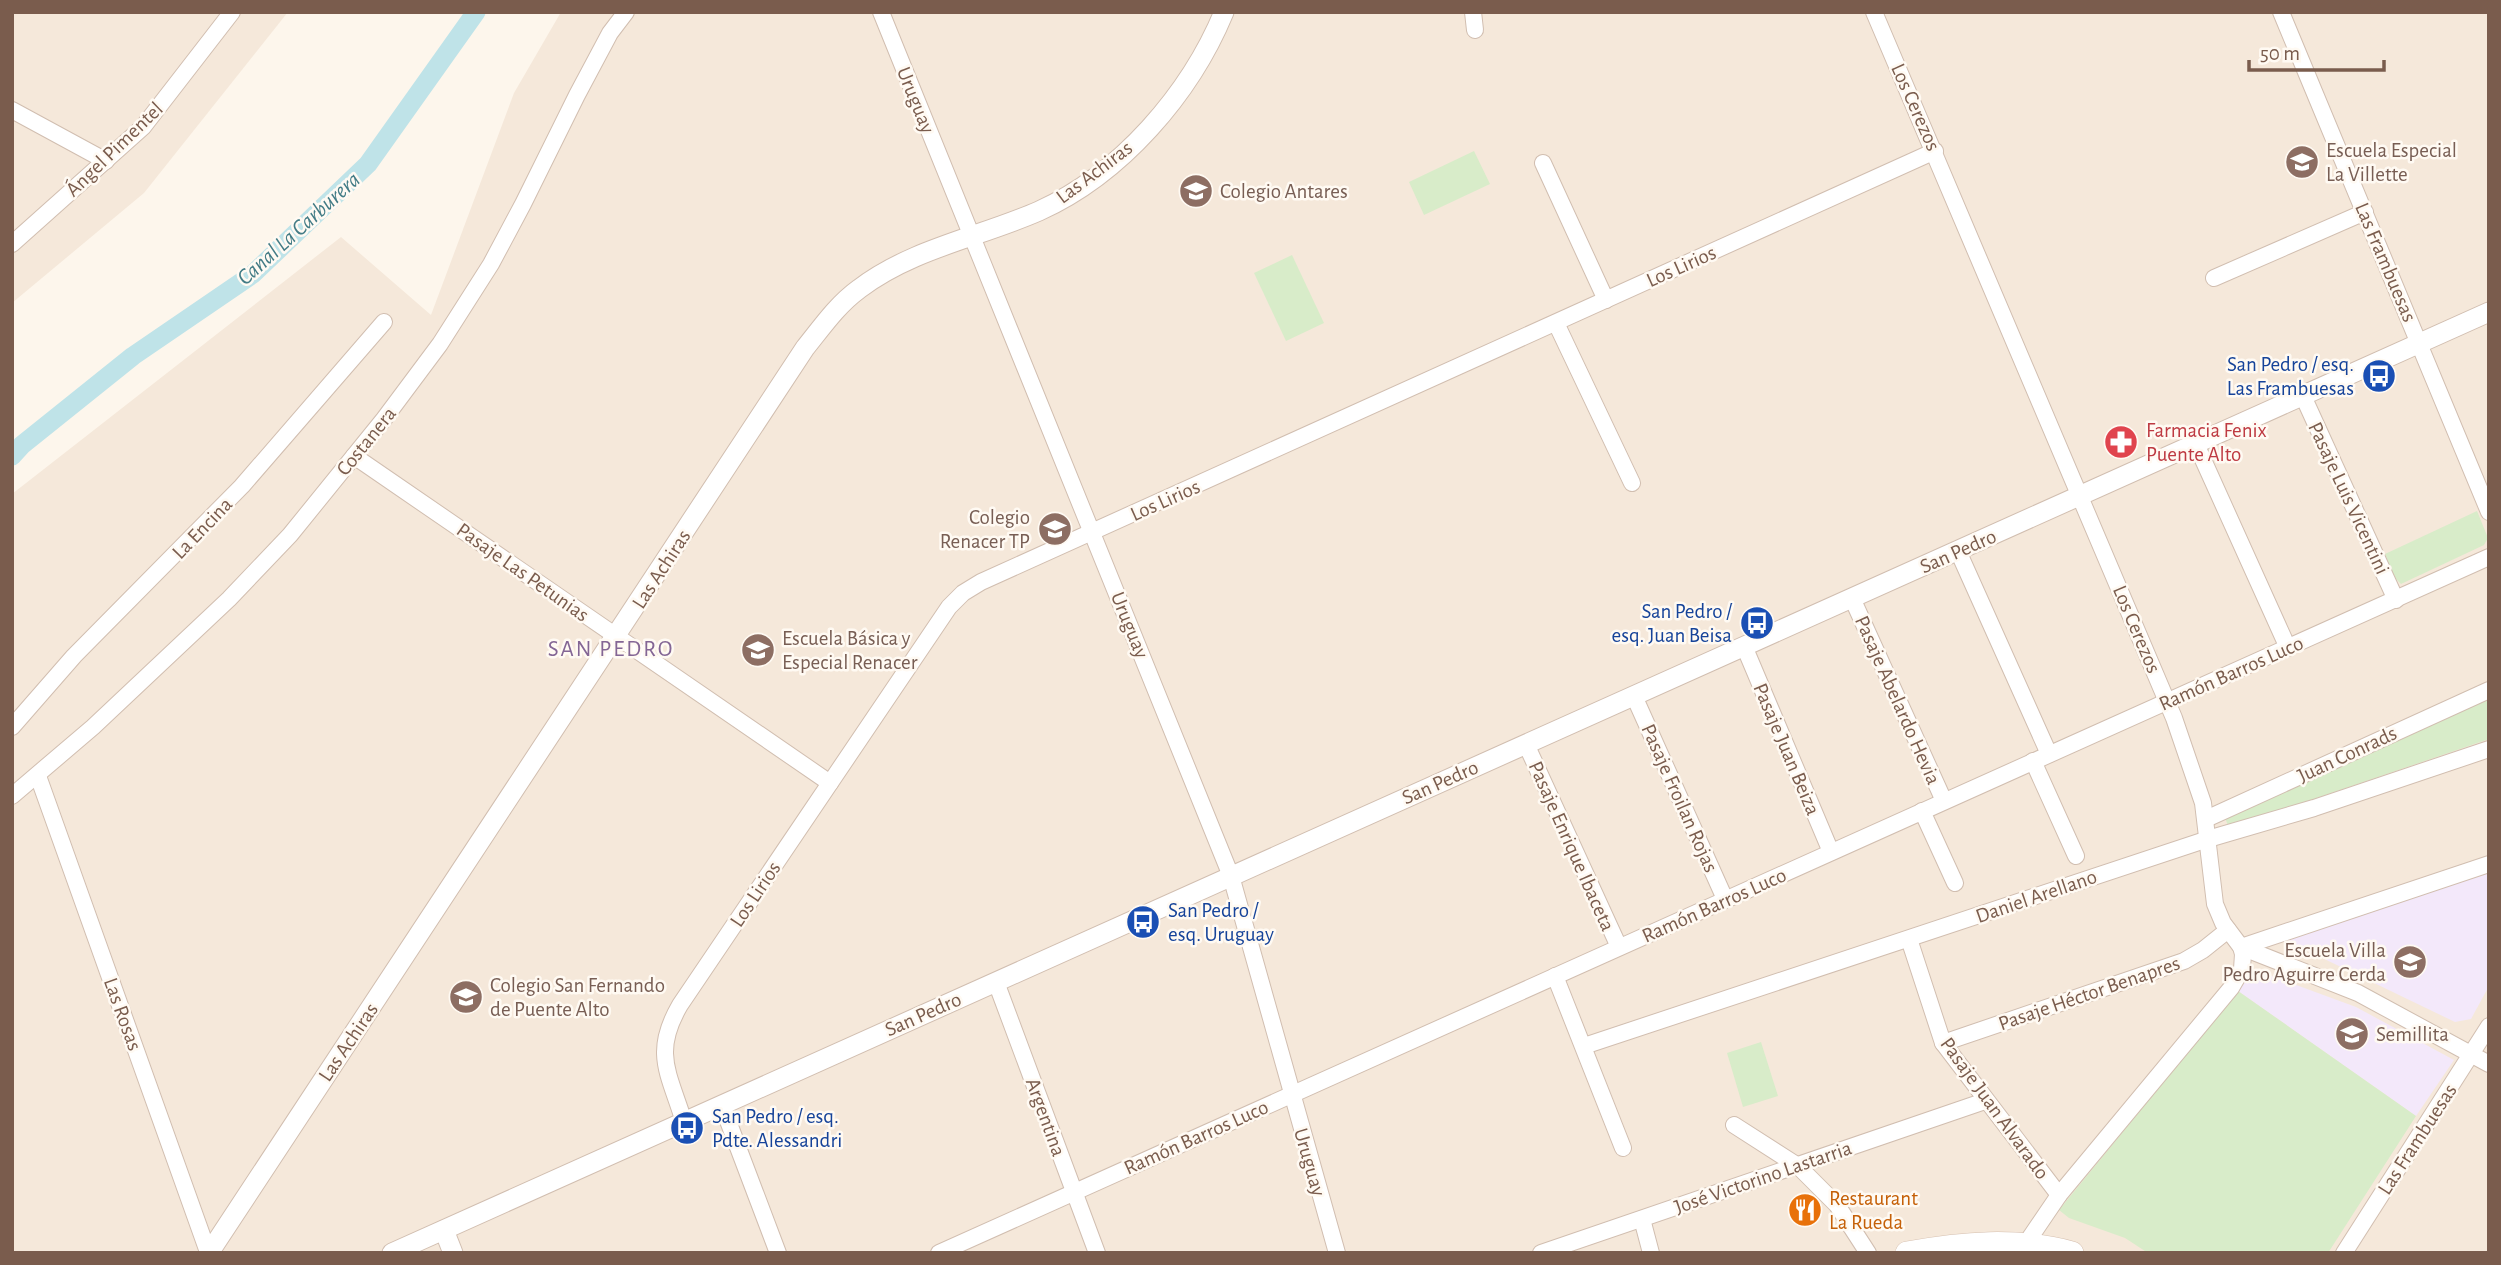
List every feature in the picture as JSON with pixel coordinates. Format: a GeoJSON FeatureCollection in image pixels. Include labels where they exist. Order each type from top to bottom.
{"type":"FeatureCollection","features":[{"type":"Feature","properties":{"kind":"main road"},"geometry":{"type":"LineString","coordinates":[[1907,1253],[2025,1245],[2072,1253]]}},
{"type":"Feature","properties":{"kind":"street","name":"Ángel Pimentel"},"geometry":{"type":"LineString","coordinates":[[12,244],[151,118],[232,12]]}},
{"type":"Feature","properties":{"kind":"street","name":"Costanera"},"geometry":{"type":"LineString","coordinates":[[12,796],[113,709],[229,599],[290,535],[413,382],[466,305],[507,235],[610,33],[626,12]]}},
{"type":"Feature","properties":{"kind":"street","name":"Uruguay"},"geometry":{"type":"LineString","coordinates":[[881,12],[1231,876],[1337,1253]]}},
{"type":"Feature","properties":{"kind":"street","name":"Las Achiras"},"geometry":{"type":"LineString","coordinates":[[209,1252],[617,637],[805,348],[830,316],[859,289],[876,278],[970,235],[1041,210],[1074,192],[1112,163],[1148,129],[1179,92],[1206,51],[1224,12]]}},
{"type":"Feature","properties":{"kind":"street"},"geometry":{"type":"LineString","coordinates":[[1473,12],[1475,30]]}},
{"type":"Feature","properties":{"kind":"street","name":"Los Cerezos"},"geometry":{"type":"LineString","coordinates":[[1874,12],[2167,701],[2194,772],[2206,819],[2215,904],[2228,930],[2241,947]]}},
{"type":"Feature","properties":{"kind":"street","name":"Las Frambuesas"},"geometry":{"type":"LineString","coordinates":[[2281,12],[2489,512]]}},
{"type":"Feature","properties":{"kind":"street"},"geometry":{"type":"LineString","coordinates":[[12,110],[106,161]]}},
{"type":"Feature","properties":{"kind":"street","name":"Los Lirios"},"geometry":{"type":"LineString","coordinates":[[684,1122],[665,1060],[664,1042],[669,1025],[956,600],[972,587],[1935,151]]}},
{"type":"Feature","properties":{"kind":"street"},"geometry":{"type":"LineString","coordinates":[[1543,163],[1606,300]]}},
{"type":"Feature","properties":{"kind":"street"},"geometry":{"type":"LineString","coordinates":[[2214,278],[2365,212]]}},
{"type":"Feature","properties":{"kind":"street","name":"San Pedro"},"geometry":{"type":"LineString","coordinates":[[392,1253],[2489,313]]}},
{"type":"Feature","properties":{"kind":"street","name":"La Encina"},"geometry":{"type":"LineString","coordinates":[[12,727],[74,656],[250,477],[384,322]]}},
{"type":"Feature","properties":{"kind":"street"},"geometry":{"type":"LineString","coordinates":[[1556,323],[1632,483]]}},
{"type":"Feature","properties":{"kind":"street","name":"Pasaje Luis Vicentini"},"geometry":{"type":"LineString","coordinates":[[2302,396],[2396,600]]}},
{"type":"Feature","properties":{"kind":"street"},"geometry":{"type":"LineString","coordinates":[[2196,444],[2288,648]]}},
{"type":"Feature","properties":{"kind":"street","name":"Pasaje Las Petunias"},"geometry":{"type":"LineString","coordinates":[[354,456],[830,783]]}},
{"type":"Feature","properties":{"kind":"street"},"geometry":{"type":"LineString","coordinates":[[1958,551],[2041,758],[2076,856]]}},
{"type":"Feature","properties":{"kind":"street","name":"Ramón Barros Luco"},"geometry":{"type":"LineString","coordinates":[[939,1253],[2489,557]]}},
{"type":"Feature","properties":{"kind":"street","name":"Pasaje Abelardo Hevia"},"geometry":{"type":"LineString","coordinates":[[1852,598],[1944,802]]}},
{"type":"Feature","properties":{"kind":"street","name":"Pasaje Juan Beiza"},"geometry":{"type":"LineString","coordinates":[[1744,646],[1831,852]]}},
{"type":"Feature","properties":{"kind":"street","name":"Juan Conrads"},"geometry":{"type":"LineString","coordinates":[[2206,819],[2489,690]]}},
{"type":"Feature","properties":{"kind":"street","name":"Pasaje Froilan Rojas"},"geometry":{"type":"LineString","coordinates":[[1634,696],[1725,900]]}},
{"type":"Feature","properties":{"kind":"street","name":"Pasaje Enrique Ibaceta"},"geometry":{"type":"LineString","coordinates":[[1526,744],[1619,947]]}},
{"type":"Feature","properties":{"kind":"street","name":"Daniel Arellano"},"geometry":{"type":"LineString","coordinates":[[1584,1046],[2208,839],[2314,808],[2489,748]]}},
{"type":"Feature","properties":{"kind":"street","name":"Las Rosas"},"geometry":{"type":"LineString","coordinates":[[38,776],[209,1252]]}},
{"type":"Feature","properties":{"kind":"street"},"geometry":{"type":"LineString","coordinates":[[1922,811],[1955,883]]}},
{"type":"Feature","properties":{"kind":"street"},"geometry":{"type":"LineString","coordinates":[[2241,947],[2489,864]]}},
{"type":"Feature","properties":{"kind":"street","name":"Pasaje Héctor Benapres"},"geometry":{"type":"LineString","coordinates":[[1943,1043],[2184,961],[2228,930]]}},
{"type":"Feature","properties":{"kind":"street","name":"Pasaje Juan Alvarado"},"geometry":{"type":"LineString","coordinates":[[1909,939],[1943,1043],[2059,1195]]}},
{"type":"Feature","properties":{"kind":"street"},"geometry":{"type":"LineString","coordinates":[[2241,947],[2358,993],[2489,1064]]}},
{"type":"Feature","properties":{"kind":"street"},"geometry":{"type":"LineString","coordinates":[[2025,1245],[2059,1195],[2231,988],[2242,969],[2241,947]]}},
{"type":"Feature","properties":{"kind":"street"},"geometry":{"type":"LineString","coordinates":[[1555,976],[1623,1148]]}},
{"type":"Feature","properties":{"kind":"street","name":"Argentina"},"geometry":{"type":"LineString","coordinates":[[996,982],[1097,1253]]}},
{"type":"Feature","properties":{"kind":"street","name":"Las Frambuesas"},"geometry":{"type":"LineString","coordinates":[[2344,1253],[2489,1026]]}},
{"type":"Feature","properties":{"kind":"street","name":"José Victorino Lastarria"},"geometry":{"type":"LineString","coordinates":[[1541,1253],[1985,1101]]}},
{"type":"Feature","properties":{"kind":"street"},"geometry":{"type":"LineString","coordinates":[[722,1105],[778,1253]]}},
{"type":"Feature","properties":{"kind":"street"},"geometry":{"type":"LineString","coordinates":[[1734,1125],[1798,1166],[1837,1205],[1868,1253]]}},
{"type":"Feature","properties":{"kind":"street"},"geometry":{"type":"LineString","coordinates":[[1642,1219],[1651,1253]]}},
{"type":"Feature","properties":{"kind":"street"},"geometry":{"type":"LineString","coordinates":[[444,1230],[453,1253]]}},
{"type":"Feature","properties":{"kind":"shaded area"},"geometry":{"type":"Polygon","coordinates":[[[12,12],[288,12],[144,193],[12,303],[12,12]]]}},
{"type":"Feature","properties":{"kind":"shaded area"},"geometry":{"type":"Polygon","coordinates":[[[561,12],[2489,12],[2489,1253],[12,1253],[12,494],[341,237],[431,315],[514,93],[561,12]]]}},
{"type":"Feature","properties":{"kind":"shaded area","name":"Escuela Villa Pedro Aguirre Cerda"},"geometry":{"type":"Polygon","coordinates":[[[2489,871],[2489,986],[2471,1019],[2455,1022],[2281,938],[2489,871]]]}},
{"type":"Feature","properties":{"kind":"shaded area","name":"Semillita"},"geometry":{"type":"Polygon","coordinates":[[[2255,970],[2356,1007],[2454,1060],[2416,1116],[2238,991],[2255,970]]]}},
{"type":"Feature","properties":{"kind":"green space"},"geometry":{"type":"Polygon","coordinates":[[[1474,151],[1490,184],[1424,215],[1409,182],[1474,151]]]}},
{"type":"Feature","properties":{"kind":"green space"},"geometry":{"type":"Polygon","coordinates":[[[1292,255],[1324,323],[1286,341],[1254,273],[1292,255]]]}},
{"type":"Feature","properties":{"kind":"green space"},"geometry":{"type":"Polygon","coordinates":[[[2477,511],[2488,538],[2484,545],[2401,584],[2395,578],[2385,554],[2477,511]]]}},
{"type":"Feature","properties":{"kind":"green space"},"geometry":{"type":"Polygon","coordinates":[[[2489,698],[2489,739],[2229,828],[2225,818],[2489,698]]]}},
{"type":"Feature","properties":{"kind":"green space"},"geometry":{"type":"Polygon","coordinates":[[[2238,991],[2416,1116],[2328,1253],[2148,1253],[2125,1238],[2069,1218],[2059,1210],[2238,991]]]}},
{"type":"Feature","properties":{"kind":"green space"},"geometry":{"type":"Polygon","coordinates":[[[1761,1042],[1778,1096],[1743,1107],[1727,1053],[1761,1042]]]}},
{"type":"Feature","properties":{"kind":"waterway","name":"Canal La Carburera"},"geometry":{"type":"LineString","coordinates":[[12,456],[22,445],[133,356],[253,274],[368,164],[476,12]]}},
{"type":"Feature","properties":{"kind":"place","name":"Escuela Especial La Villette"},"geometry":{"type":"Point","coordinates":[2302,162]}},
{"type":"Feature","properties":{"kind":"place","name":"Colegio Antares"},"geometry":{"type":"Point","coordinates":[1196,191]}},
{"type":"Feature","properties":{"kind":"place","name":"San Pedro / esq. Las Frambuesas"},"geometry":{"type":"Point","coordinates":[2379,376]}},
{"type":"Feature","properties":{"kind":"place","name":"Farmacia Fenix Puente Alto"},"geometry":{"type":"Point","coordinates":[2121,442]}},
{"type":"Feature","properties":{"kind":"place","name":"Colegio Renacer TP"},"geometry":{"type":"Point","coordinates":[1055,529]}},
{"type":"Feature","properties":{"kind":"place","name":"San Pedro / esq. Juan Beisa"},"geometry":{"type":"Point","coordinates":[1757,623]}},
{"type":"Feature","properties":{"kind":"place","name":"Escuela Básica y Especial Renacer"},"geometry":{"type":"Point","coordinates":[758,650]}},
{"type":"Feature","properties":{"kind":"place","name":"San Pedro / esq. Uruguay"},"geometry":{"type":"Point","coordinates":[1143,922]}},
{"type":"Feature","properties":{"kind":"place","name":"Escuela Villa Pedro Aguirre Cerda"},"geometry":{"type":"Point","coordinates":[2410,962]}},
{"type":"Feature","properties":{"kind":"place","name":"Colegio San Fernando de Puente Alto"},"geometry":{"type":"Point","coordinates":[466,997]}},
{"type":"Feature","properties":{"kind":"place","name":"Semillita"},"geometry":{"type":"Point","coordinates":[2352,1034]}},
{"type":"Feature","properties":{"kind":"place","name":"San Pedro / esq. Pdte. Alessandri"},"geometry":{"type":"Point","coordinates":[687,1128]}},
{"type":"Feature","properties":{"kind":"place","name":"Restaurant La Rueda"},"geometry":{"type":"Point","coordinates":[1805,1210]}},
{"type":"Feature","properties":{"kind":"district","name":"SAN PEDRO"},"geometry":{"type":"Point","coordinates":[611,648]}}]}
